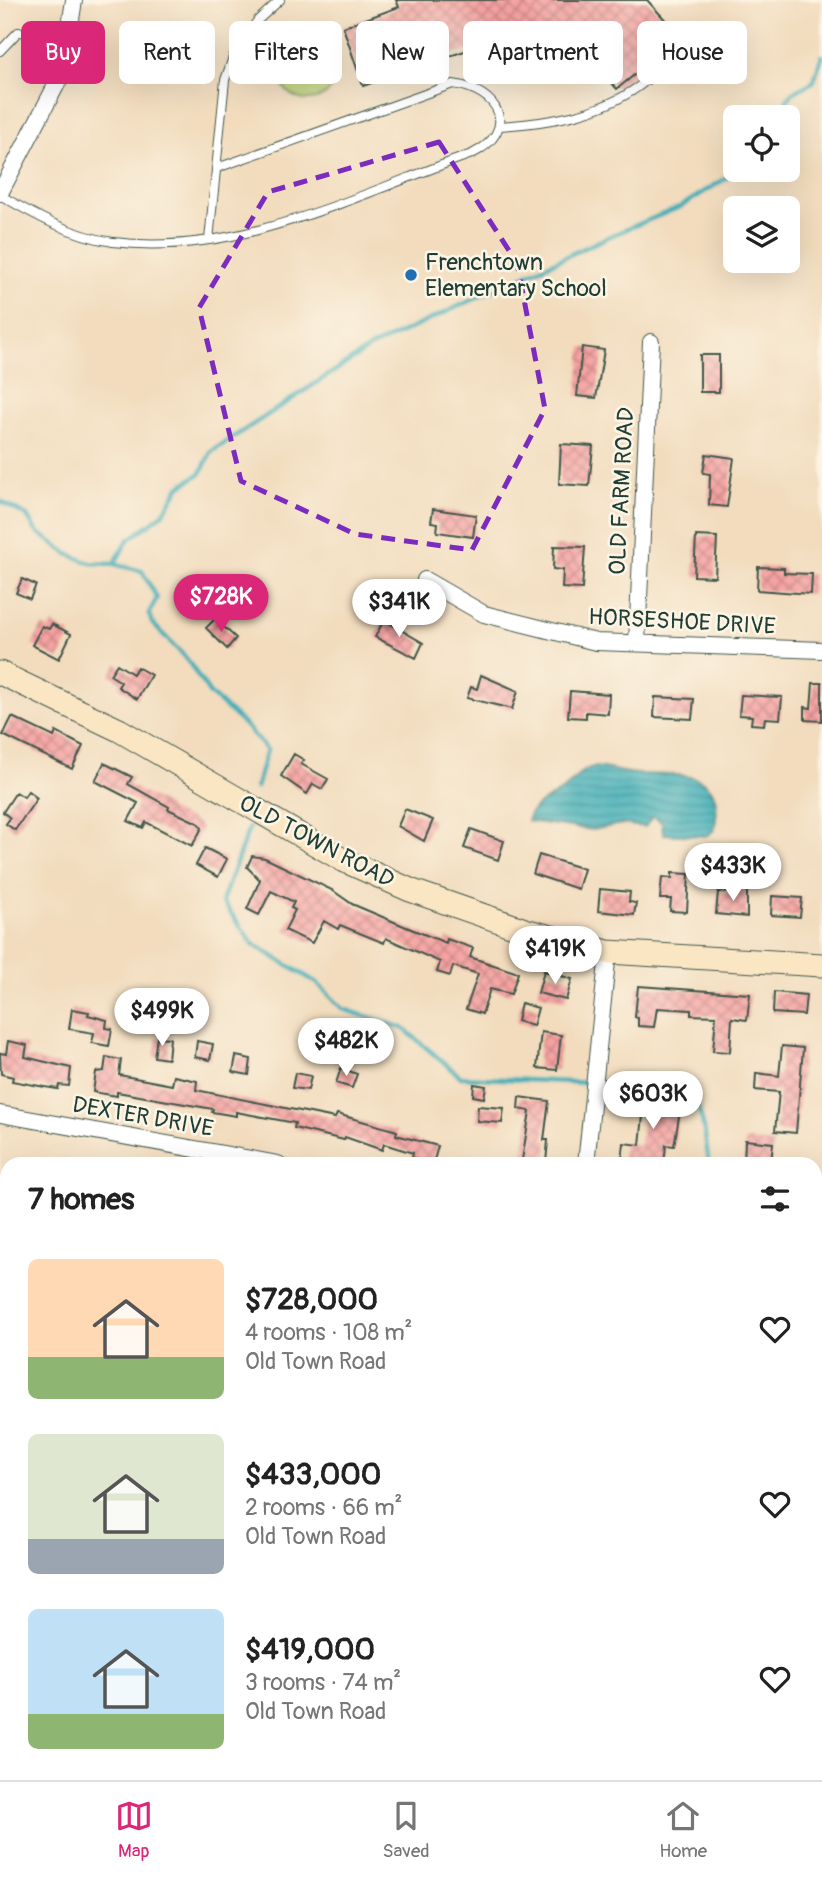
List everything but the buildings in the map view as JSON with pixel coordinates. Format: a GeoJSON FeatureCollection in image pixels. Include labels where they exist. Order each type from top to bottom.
{"type":"FeatureCollection","features":[{"type":"Feature","properties":{"kind":"main road","name":"OLD TOWN ROAD"},"geometry":{"type":"LineString","coordinates":[[0,674],[143,743],[343,860],[410,890],[525,930],[607,952],[822,965]]}},
{"type":"Feature","properties":{"kind":"street"},"geometry":{"type":"LineString","coordinates":[[71,21],[74,0]]}},
{"type":"Feature","properties":{"kind":"street"},"geometry":{"type":"LineString","coordinates":[[0,194],[57,84]]}},
{"type":"Feature","properties":{"kind":"street","name":"OLD FARM ROAD"},"geometry":{"type":"LineString","coordinates":[[637,642],[651,342]]}},
{"type":"Feature","properties":{"kind":"street","name":"HORSESHOE DRIVE"},"geometry":{"type":"LineString","coordinates":[[425,580],[484,614],[596,642],[822,650]]}},
{"type":"Feature","properties":{"kind":"street"},"geometry":{"type":"LineString","coordinates":[[587,1157],[607,952]]}},
{"type":"Feature","properties":{"kind":"street","name":"DEXTER DRIVE"},"geometry":{"type":"LineString","coordinates":[[0,1114],[227,1157]]}},
{"type":"Feature","properties":{"kind":"lane"},"geometry":{"type":"LineString","coordinates":[[209,240],[225,80],[236,49],[258,20],[281,0]]}},
{"type":"Feature","properties":{"kind":"lane"},"geometry":{"type":"LineString","coordinates":[[0,51],[21,33]]}},
{"type":"Feature","properties":{"kind":"lane"},"geometry":{"type":"LineString","coordinates":[[0,194],[44,220],[111,242],[183,244],[209,240],[254,232],[472,154],[490,145],[500,127],[498,110],[486,96],[468,86],[453,84],[216,168]]}},
{"type":"Feature","properties":{"kind":"lane"},"geometry":{"type":"LineString","coordinates":[[500,127],[558,119],[602,107],[641,84]]}},
{"type":"Feature","properties":{"kind":"highlighted area"},"geometry":{"type":"Polygon","coordinates":[[[439,142],[517,263],[545,409],[472,550],[355,534],[241,481],[199,308],[268,192],[439,142]]]}},
{"type":"Feature","properties":{"kind":"green space"},"geometry":{"type":"Polygon","coordinates":[[[283,84],[333,84],[324,95],[308,100],[292,95],[283,84]]]}},
{"type":"Feature","properties":{"kind":"water"},"geometry":{"type":"Polygon","coordinates":[[[593,767],[636,774],[687,776],[699,780],[708,786],[715,796],[717,810],[714,830],[707,836],[663,834],[662,823],[653,816],[645,827],[621,824],[593,830],[527,821],[537,806],[593,767]]]}},
{"type":"Feature","properties":{"kind":"waterway"},"geometry":{"type":"LineString","coordinates":[[784,105],[792,93],[813,82],[822,56]]}},
{"type":"Feature","properties":{"kind":"waterway"},"geometry":{"type":"LineString","coordinates":[[114,564],[128,540],[163,514],[179,487],[201,473],[211,452],[371,347],[610,236],[680,207],[723,180]]}},
{"type":"Feature","properties":{"kind":"waterway"},"geometry":{"type":"LineString","coordinates":[[0,501],[27,516],[36,531],[68,554],[90,563],[114,564],[142,571],[157,598],[149,613],[152,623],[186,658],[210,694],[245,725],[267,750],[256,787]]}},
{"type":"Feature","properties":{"kind":"waterway"},"geometry":{"type":"LineString","coordinates":[[249,828],[222,901],[253,944],[317,983],[343,1009],[403,1028],[461,1077],[590,1083]]}},
{"type":"Feature","properties":{"kind":"waterway"},"geometry":{"type":"LineString","coordinates":[[598,1084],[674,1084],[688,1088],[701,1115],[708,1157]]}},
{"type":"Feature","properties":{"kind":"place","name":"Frenchtown Elementary School"},"geometry":{"type":"Point","coordinates":[411,275]}}]}
